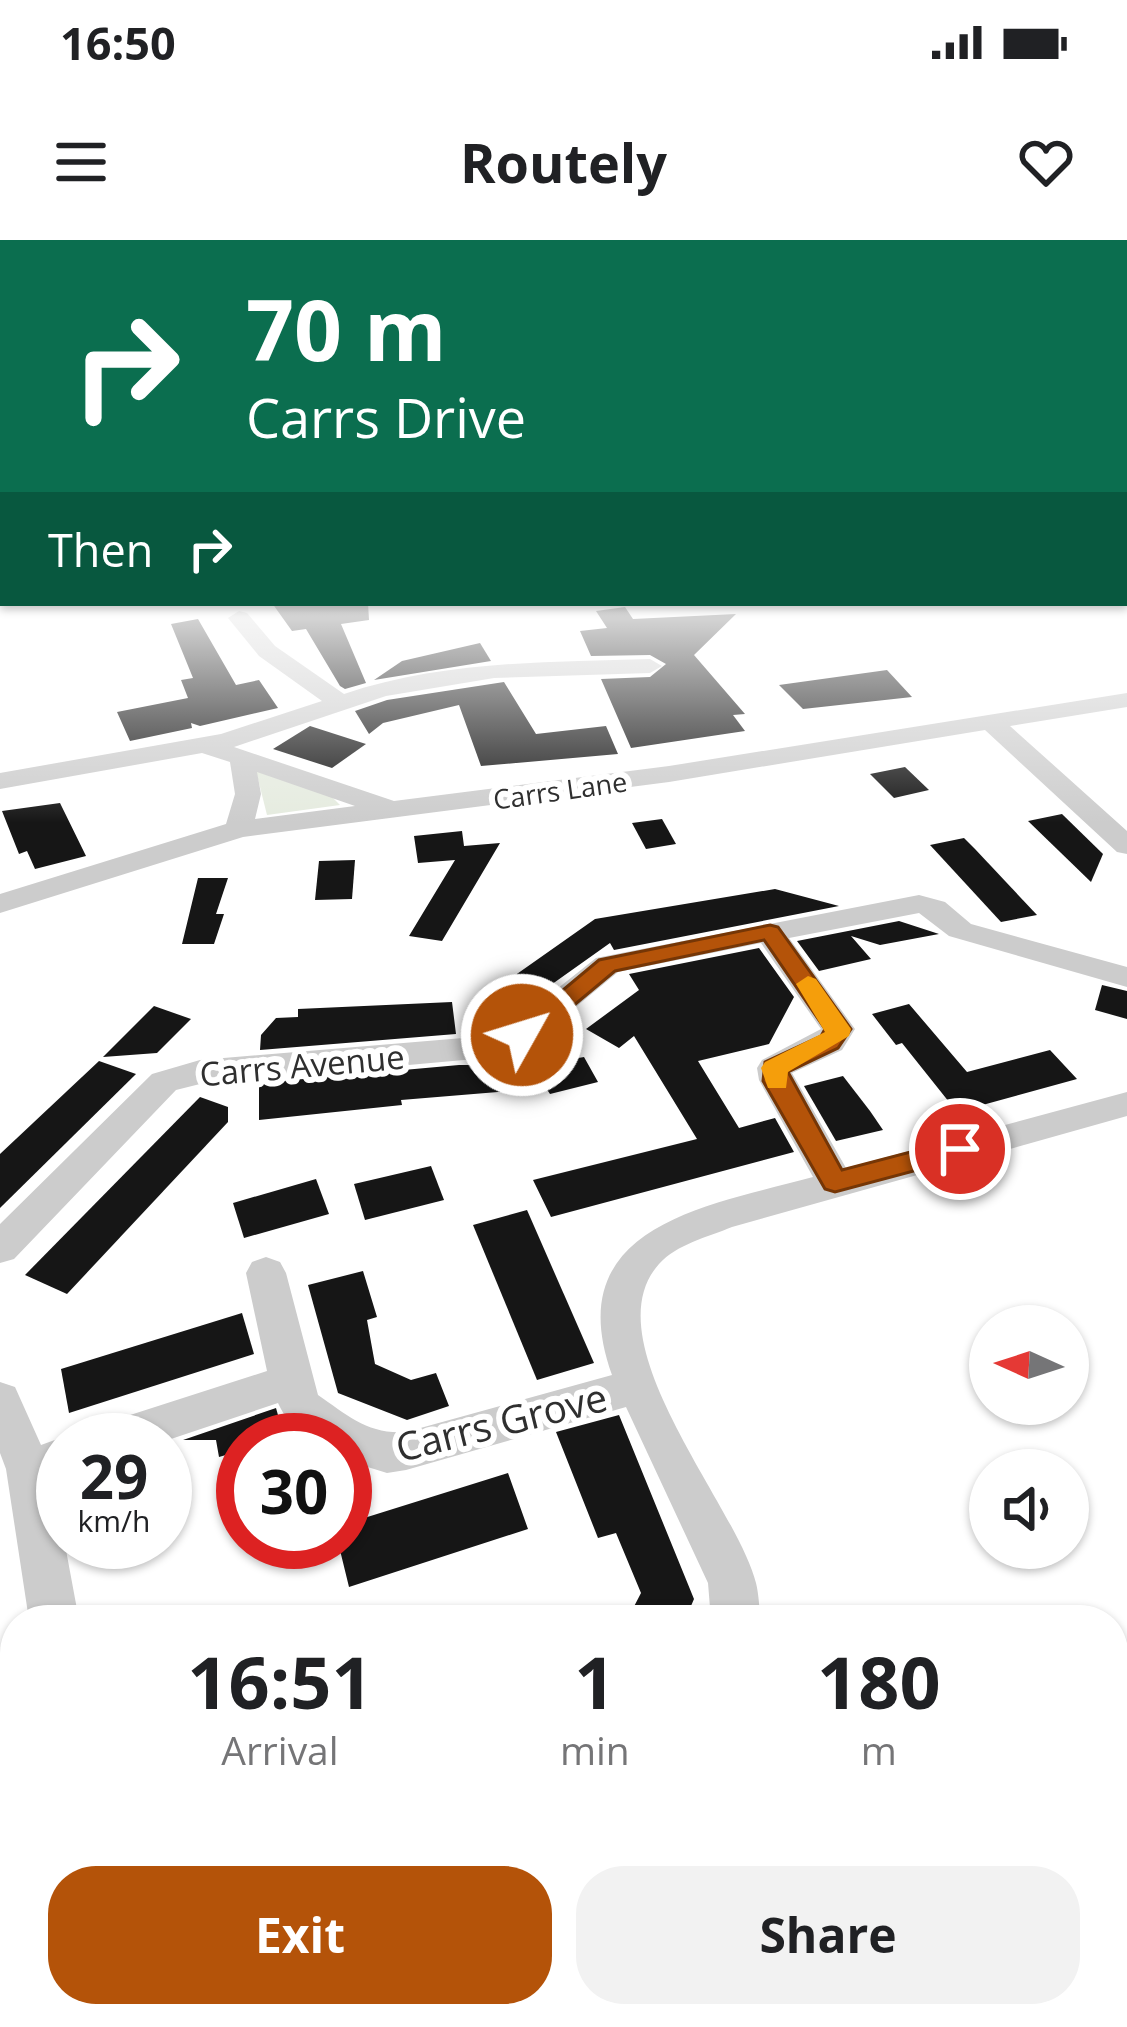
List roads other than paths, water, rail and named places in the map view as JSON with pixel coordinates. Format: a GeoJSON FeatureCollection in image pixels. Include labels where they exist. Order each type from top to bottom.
{"type":"FeatureCollection","features":[{"type":"Feature","properties":{"kind":"street"},"geometry":{"type":"LineString","coordinates":[[273,655],[338,701]]}},
{"type":"Feature","properties":{"kind":"street"},"geometry":{"type":"LineString","coordinates":[[0,781],[207,746],[338,701],[494,671],[650,666]]}},
{"type":"Feature","properties":{"kind":"street","name":"Carrs Lane"},"geometry":{"type":"LineString","coordinates":[[0,904],[239,829],[993,724],[1127,700]]}},
{"type":"Feature","properties":{"kind":"street"},"geometry":{"type":"LineString","coordinates":[[993,724],[1127,846]]}},
{"type":"Feature","properties":{"kind":"street"},"geometry":{"type":"LineString","coordinates":[[207,746],[395,810]]}},
{"type":"Feature","properties":{"kind":"street"},"geometry":{"type":"LineString","coordinates":[[239,829],[248,794],[242,758]]}},
{"type":"Feature","properties":{"kind":"street","name":"Carrs Avenue"},"geometry":{"type":"LineString","coordinates":[[0,1248],[164,1082],[200,1072],[508,1045],[608,965],[920,904],[934,908],[960,930],[1127,977]]}},
{"type":"Feature","properties":{"kind":"street"},"geometry":{"type":"LineString","coordinates":[[770,932],[838,1029],[830,1042],[774,1068],[776,1081],[835,1182]]}},
{"type":"Feature","properties":{"kind":"street"},"geometry":{"type":"LineString","coordinates":[[734,1605],[732,1582],[637,1386],[620,1340],[622,1299],[640,1258],[683,1229],[835,1182],[1127,1104]]}},
{"type":"Feature","properties":{"kind":"street","name":"Carrs Grove"},"geometry":{"type":"LineString","coordinates":[[266,1273],[290,1381],[302,1408],[352,1443],[386,1453],[637,1386]]}},
{"type":"Feature","properties":{"kind":"street"},"geometry":{"type":"LineString","coordinates":[[192,1413],[290,1381]]}},
{"type":"Feature","properties":{"kind":"street"},"geometry":{"type":"LineString","coordinates":[[0,1400],[36,1449]]}},
{"type":"Feature","properties":{"kind":"street"},"geometry":{"type":"LineString","coordinates":[[52,1569],[54,1605]]}}]}
